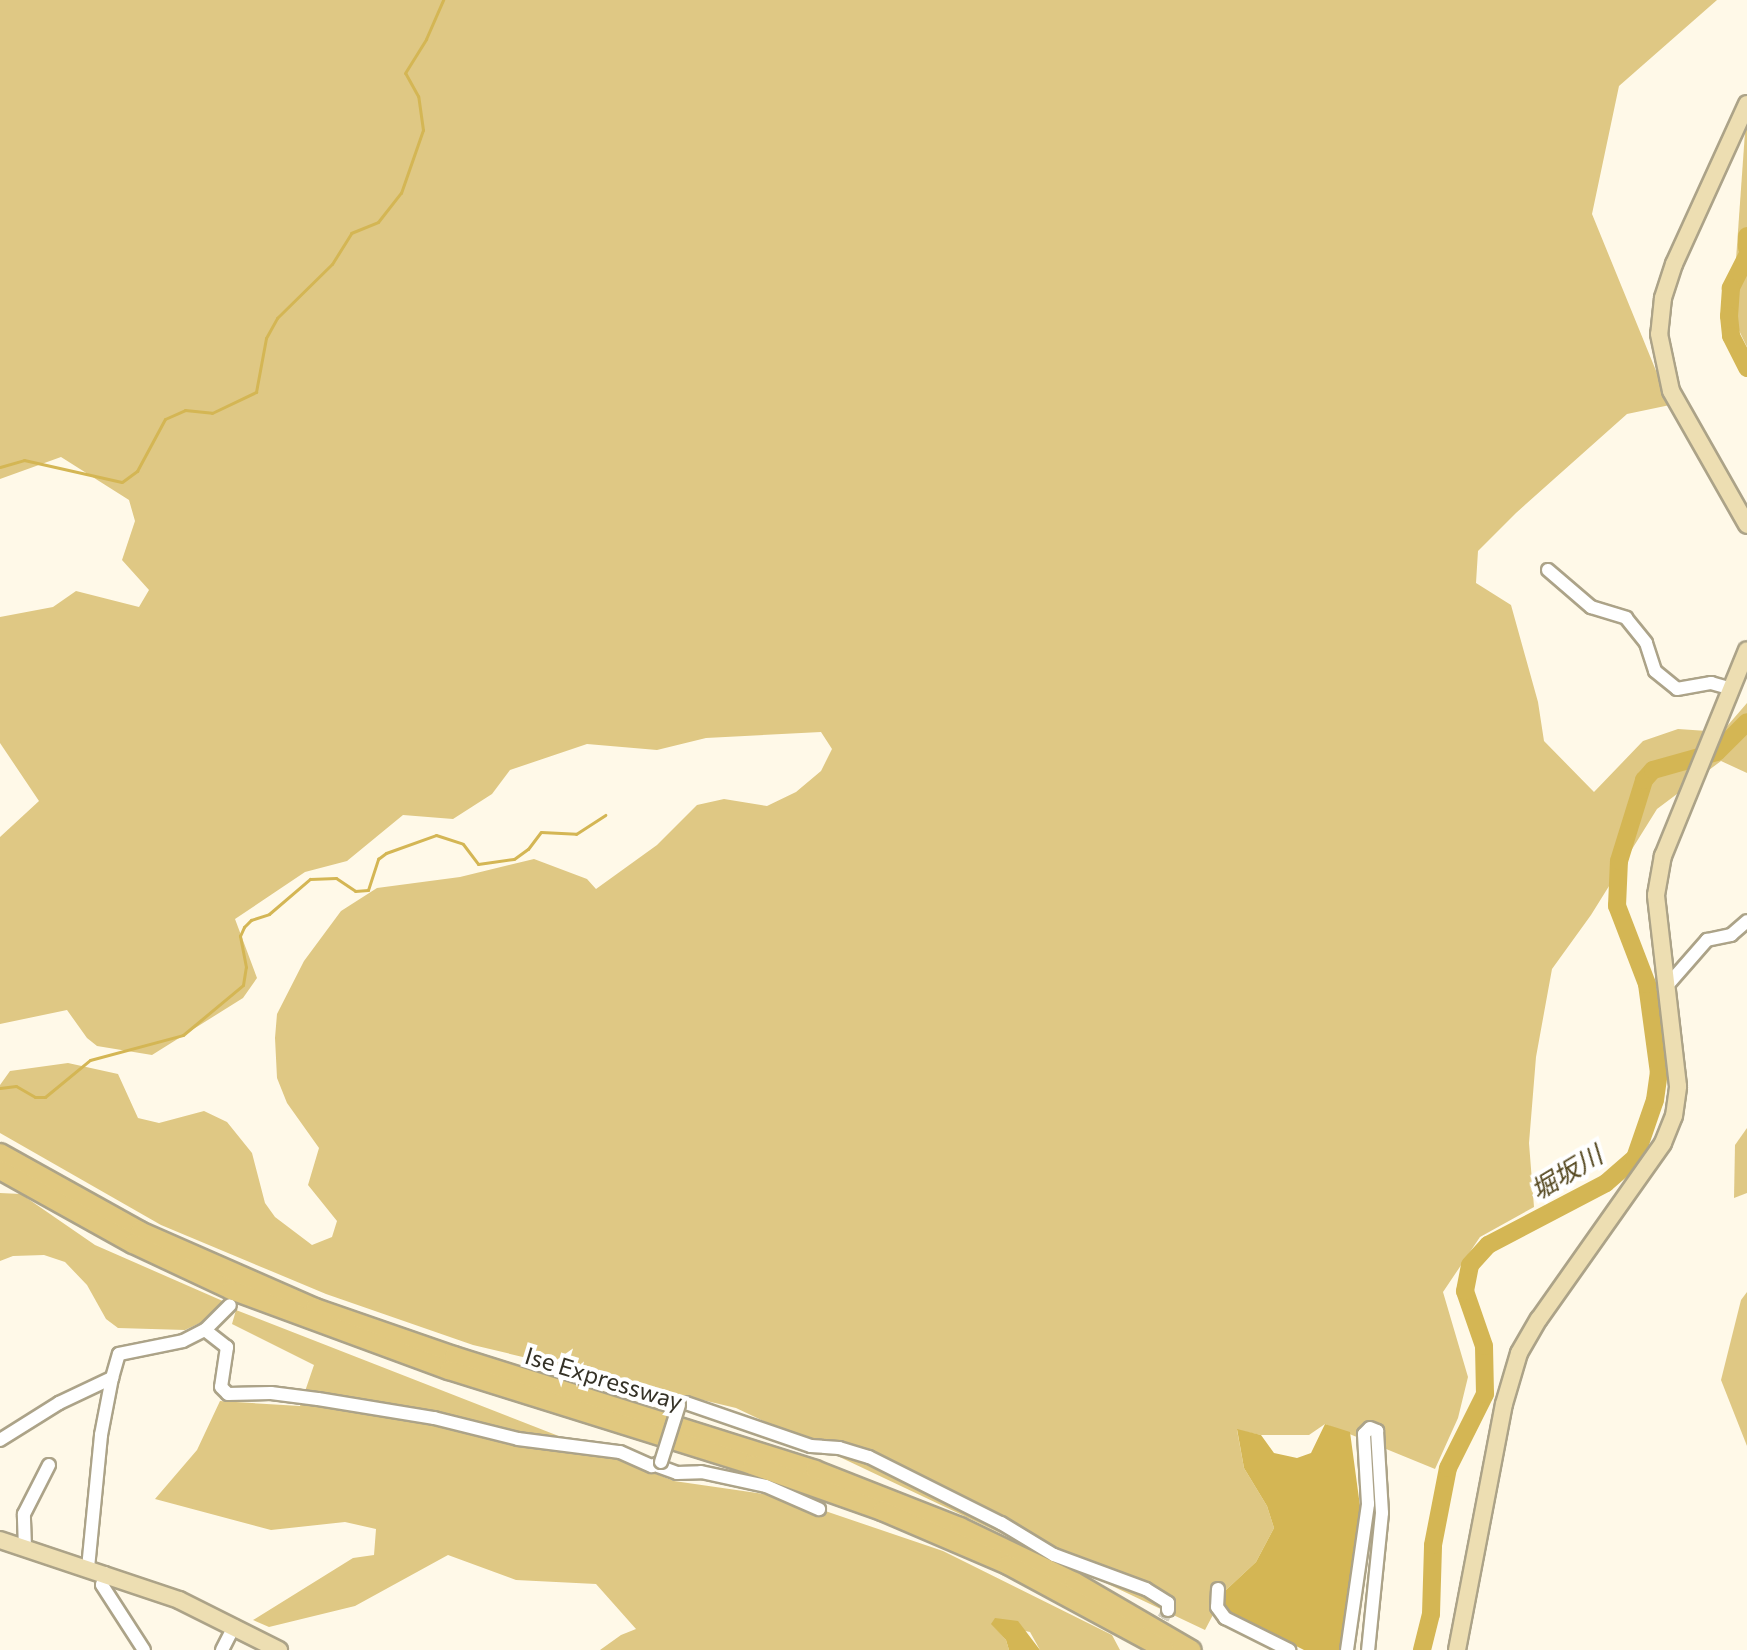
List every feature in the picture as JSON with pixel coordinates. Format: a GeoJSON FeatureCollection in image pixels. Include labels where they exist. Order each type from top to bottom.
{"type":"FeatureCollection","features":[{"type":"Feature","properties":{"kind":"highway","name":"Ise Expressway"},"geometry":{"type":"LineString","coordinates":[[0,1153],[140,1231],[315,1308],[454,1356],[815,1470],[960,1527],[1075,1582],[1192,1650]]}},
{"type":"Feature","properties":{"kind":"highway","name":"Ise Expressway"},"geometry":{"type":"LineString","coordinates":[[0,1170],[133,1244],[231,1290],[398,1353],[752,1465],[882,1511],[1008,1565],[1165,1650]]}},
{"type":"Feature","properties":{"kind":"main road"},"geometry":{"type":"LineString","coordinates":[[1747,104],[1674,264],[1663,298],[1659,334],[1671,391],[1747,525]]}},
{"type":"Feature","properties":{"kind":"main road"},"geometry":{"type":"LineString","coordinates":[[1457,1650],[1504,1404],[1519,1353],[1539,1319],[1658,1151],[1674,1116],[1678,1086],[1656,895],[1663,856],[1747,650]]}},
{"type":"Feature","properties":{"kind":"main road"},"geometry":{"type":"LineString","coordinates":[[0,1540],[179,1600],[279,1650]]}},
{"type":"Feature","properties":{"kind":"street"},"geometry":{"type":"LineString","coordinates":[[1548,570],[1591,607],[1626,618],[1646,643],[1655,671],[1677,689],[1711,683],[1732,689]]}},
{"type":"Feature","properties":{"kind":"street"},"geometry":{"type":"LineString","coordinates":[[1665,988],[1707,940],[1731,935],[1747,921]]}},
{"type":"Feature","properties":{"kind":"street"},"geometry":{"type":"LineString","coordinates":[[88,1568],[101,1435],[119,1354],[183,1341],[205,1330],[230,1305]]}},
{"type":"Feature","properties":{"kind":"street"},"geometry":{"type":"LineString","coordinates":[[205,1330],[227,1347],[221,1387],[228,1394],[271,1393],[318,1399],[434,1418],[518,1439],[620,1452],[660,1464],[677,1473],[712,1474],[766,1486],[819,1509]]}},
{"type":"Feature","properties":{"kind":"street"},"geometry":{"type":"LineString","coordinates":[[0,1440],[59,1403],[112,1378]]}},
{"type":"Feature","properties":{"kind":"street"},"geometry":{"type":"LineString","coordinates":[[660,1464],[679,1405],[686,1403],[811,1446],[869,1457],[1001,1523],[1054,1555],[1146,1589],[1168,1603],[1168,1610]]}},
{"type":"Feature","properties":{"kind":"street"},"geometry":{"type":"LineString","coordinates":[[1347,1650],[1368,1504],[1364,1434],[1370,1428],[1377,1431],[1382,1503],[1368,1650]]}},
{"type":"Feature","properties":{"kind":"street"},"geometry":{"type":"LineString","coordinates":[[25,1548],[24,1514],[49,1465]]}},
{"type":"Feature","properties":{"kind":"street"},"geometry":{"type":"LineString","coordinates":[[105,1573],[102,1585],[144,1650]]}},
{"type":"Feature","properties":{"kind":"street"},"geometry":{"type":"LineString","coordinates":[[1218,1589],[1217,1607],[1225,1618],[1289,1650]]}},
{"type":"Feature","properties":{"kind":"street"},"geometry":{"type":"LineString","coordinates":[[222,1650],[234,1626]]}},
{"type":"Feature","properties":{"kind":"shaded area"},"geometry":{"type":"Polygon","coordinates":[[[0,0],[1717,0],[1619,86],[1592,214],[1670,405],[1627,414],[1516,513],[1478,551],[1476,583],[1511,605],[1538,702],[1544,741],[1594,792],[1643,741],[1678,729],[1722,732],[1747,703],[1747,773],[1721,761],[1657,809],[1591,915],[1552,969],[1536,1057],[1529,1143],[1534,1207],[1480,1237],[1443,1292],[1468,1377],[1458,1418],[1435,1469],[1325,1424],[1309,1435],[1261,1435],[1237,1430],[1244,1468],[1267,1506],[1274,1528],[1256,1562],[1226,1590],[1205,1630],[736,1408],[473,1345],[326,1294],[161,1225],[0,1133],[0,1085],[10,1071],[68,1063],[118,1074],[138,1118],[159,1123],[204,1111],[227,1122],[252,1153],[265,1203],[275,1217],[312,1245],[332,1237],[337,1221],[308,1185],[319,1148],[287,1103],[277,1078],[275,1038],[277,1014],[304,961],[341,911],[377,888],[460,877],[534,859],[587,879],[596,889],[657,845],[697,805],[724,799],[767,806],[796,792],[821,771],[832,749],[821,732],[706,738],[657,750],[587,744],[510,770],[492,794],[453,819],[403,815],[347,861],[305,872],[235,919],[257,978],[243,998],[152,1055],[97,1046],[87,1038],[67,1010],[0,1024],[0,837],[39,801],[0,743],[0,617],[53,607],[76,591],[139,607],[149,590],[122,560],[135,521],[129,500],[61,457],[0,479],[0,0]]]}},
{"type":"Feature","properties":{"kind":"shaded area"},"geometry":{"type":"Polygon","coordinates":[[[1747,104],[1747,347],[1732,316],[1747,104]]]}},
{"type":"Feature","properties":{"kind":"shaded area"},"geometry":{"type":"Polygon","coordinates":[[[1747,1128],[1747,1193],[1734,1198],[1735,1145],[1747,1128]]]}},
{"type":"Feature","properties":{"kind":"shaded area"},"geometry":{"type":"Polygon","coordinates":[[[0,1193],[21,1194],[95,1245],[225,1302],[206,1320],[185,1330],[118,1328],[106,1319],[87,1285],[65,1262],[44,1255],[13,1256],[0,1261],[0,1193]]]}},
{"type":"Feature","properties":{"kind":"shaded area"},"geometry":{"type":"Polygon","coordinates":[[[1747,1292],[1747,1446],[1721,1380],[1741,1300],[1747,1292]]]}},
{"type":"Feature","properties":{"kind":"shaded area"},"geometry":{"type":"Polygon","coordinates":[[[236,1310],[674,1481],[784,1497],[943,1551],[1112,1635],[1120,1650],[1040,1650],[1030,1632],[992,1624],[1006,1640],[1009,1650],[600,1650],[636,1629],[596,1584],[516,1580],[448,1555],[355,1606],[269,1627],[253,1620],[353,1558],[374,1555],[376,1529],[345,1522],[271,1530],[155,1499],[197,1450],[220,1401],[300,1406],[314,1365],[232,1324],[236,1310]]]}},
{"type":"Feature","properties":{"kind":"shaded area"},"geometry":{"type":"Polygon","coordinates":[[[1325,1424],[1350,1432],[1360,1506],[1342,1650],[1304,1650],[1217,1606],[1226,1590],[1256,1562],[1274,1528],[1267,1506],[1244,1468],[1237,1429],[1261,1435],[1274,1453],[1297,1458],[1311,1453],[1325,1424]]]}},
{"type":"Feature","properties":{"kind":"shaded area"},"geometry":{"type":"Polygon","coordinates":[[[995,1618],[1018,1621],[1040,1650],[1009,1650],[1006,1640],[991,1624],[995,1618]]]}},
{"type":"Feature","properties":{"kind":"waterway"},"geometry":{"type":"LineString","coordinates":[[0,467],[24,460],[122,482],[137,471],[165,419],[185,410],[212,413],[256,392],[266,338],[277,318],[332,264],[351,233],[378,222],[401,193],[423,130],[418,96],[405,73],[426,39],[443,0]]}},
{"type":"Feature","properties":{"kind":"waterway","name":"堀坂川"},"geometry":{"type":"LineString","coordinates":[[1747,236],[1747,248]]}},
{"type":"Feature","properties":{"kind":"waterway","name":"堀坂川"},"geometry":{"type":"LineString","coordinates":[[1747,256],[1731,288],[1729,316],[1731,336],[1747,368]]}},
{"type":"Feature","properties":{"kind":"waterway","name":"堀坂川"},"geometry":{"type":"LineString","coordinates":[[1422,1650],[1431,1614],[1433,1545],[1448,1468],[1485,1394],[1484,1346],[1465,1291],[1470,1265],[1488,1245],[1606,1183],[1635,1158],[1655,1100],[1659,1073],[1647,984],[1617,906],[1619,861],[1644,780],[1653,770],[1717,752],[1747,722]]}},
{"type":"Feature","properties":{"kind":"waterway"},"geometry":{"type":"LineString","coordinates":[[0,1088],[16,1086],[35,1097],[45,1097],[90,1060],[183,1035],[243,985],[246,967],[240,936],[244,927],[251,920],[269,914],[310,879],[336,878],[355,891],[368,890],[378,859],[386,853],[436,835],[463,844],[478,864],[514,859],[528,849],[541,832],[576,834],[605,815]]}},
{"type":"Feature","properties":{"kind":"tunnel"},"geometry":{"type":"LineString","coordinates":[[1145,1650],[1168,1610]]}}]}
